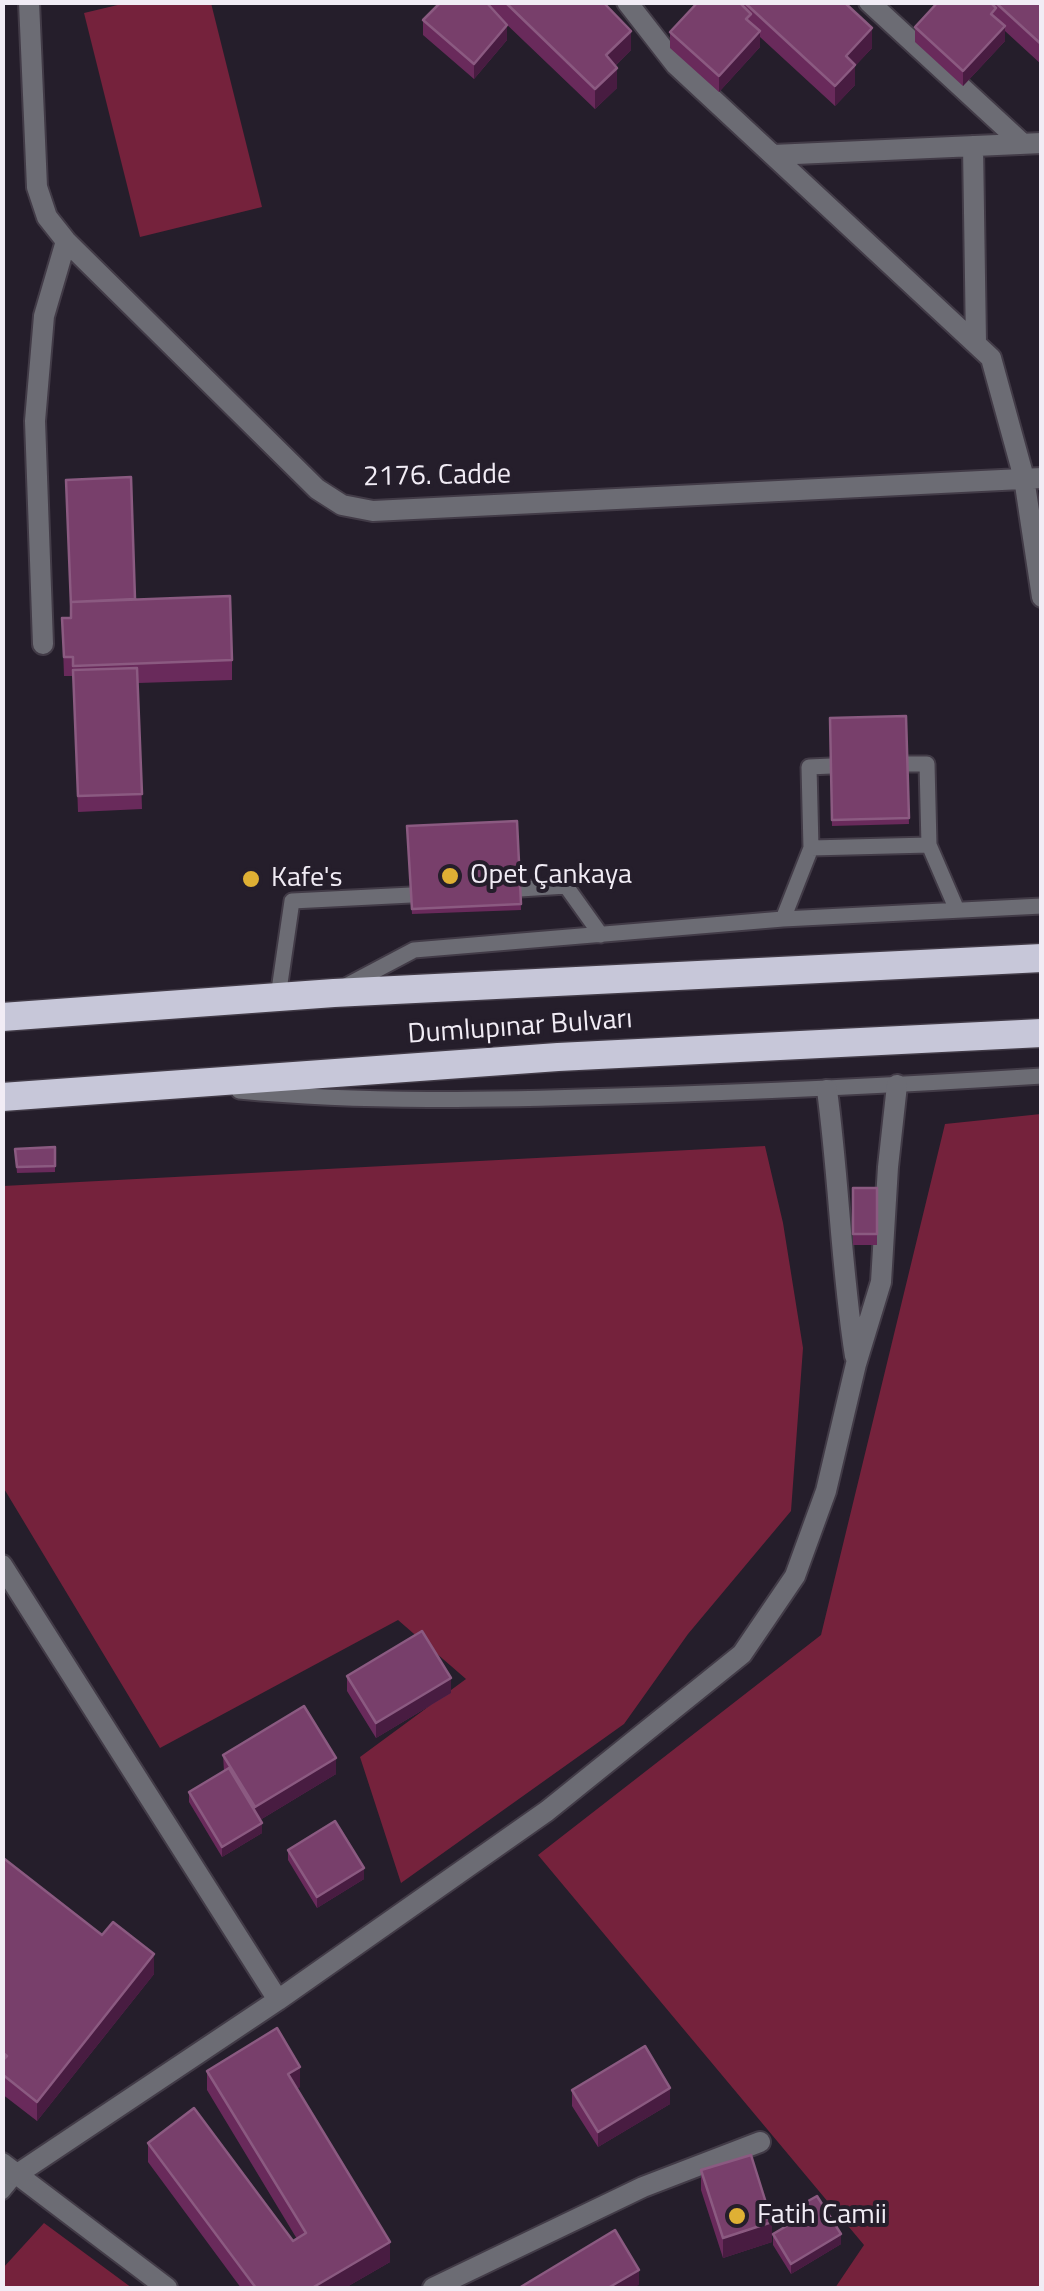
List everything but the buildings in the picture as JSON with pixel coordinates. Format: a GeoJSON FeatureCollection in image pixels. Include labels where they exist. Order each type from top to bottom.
{"type":"FeatureCollection","features":[{"type":"Feature","properties":{"kind":"highway","name":"Dumlupınar Bulvarı"},"geometry":{"type":"LineString","coordinates":[[2,1017],[334,993],[1042,958]]}},
{"type":"Feature","properties":{"kind":"highway"},"geometry":{"type":"LineString","coordinates":[[2,1006],[79,1012]]}},
{"type":"Feature","properties":{"kind":"highway","name":"Dumlupınar Bulvarı"},"geometry":{"type":"LineString","coordinates":[[2,1097],[558,1058],[1042,1033]]}},
{"type":"Feature","properties":{"kind":"street","name":"2176. Cadde"},"geometry":{"type":"LineString","coordinates":[[29,2],[37,187],[47,218],[66,242],[317,488],[342,505],[373,511],[1033,478]]}},
{"type":"Feature","properties":{"kind":"street"},"geometry":{"type":"LineString","coordinates":[[627,2],[676,65],[991,358],[1033,478],[1042,597]]}},
{"type":"Feature","properties":{"kind":"street"},"geometry":{"type":"LineString","coordinates":[[869,2],[1032,144]]}},
{"type":"Feature","properties":{"kind":"street"},"geometry":{"type":"LineString","coordinates":[[773,155],[1032,144]]}},
{"type":"Feature","properties":{"kind":"street"},"geometry":{"type":"LineString","coordinates":[[974,146],[976,343]]}},
{"type":"Feature","properties":{"kind":"street"},"geometry":{"type":"LineString","coordinates":[[43,644],[36,420],[44,316],[66,242]]}},
{"type":"Feature","properties":{"kind":"street"},"geometry":{"type":"LineString","coordinates":[[167,2288],[9,2169],[278,2000],[547,1811],[742,1654],[795,1576],[826,1492],[856,1364],[881,1282],[898,1085]]}},
{"type":"Feature","properties":{"kind":"street"},"geometry":{"type":"LineString","coordinates":[[827,1090],[838,1180],[844,1288],[856,1364]]}},
{"type":"Feature","properties":{"kind":"street"},"geometry":{"type":"LineString","coordinates":[[2,1564],[278,2000]]}},
{"type":"Feature","properties":{"kind":"street"},"geometry":{"type":"LineString","coordinates":[[433,2288],[644,2187],[760,2142]]}},
{"type":"Feature","properties":{"kind":"lane"},"geometry":{"type":"LineString","coordinates":[[907,764],[927,764],[929,845],[957,910]]}},
{"type":"Feature","properties":{"kind":"lane"},"geometry":{"type":"LineString","coordinates":[[783,919],[811,848],[810,767],[831,766]]}},
{"type":"Feature","properties":{"kind":"lane"},"geometry":{"type":"LineString","coordinates":[[811,848],[929,845]]}},
{"type":"Feature","properties":{"kind":"lane"},"geometry":{"type":"LineString","coordinates":[[520,889],[566,886],[601,935]]}},
{"type":"Feature","properties":{"kind":"lane"},"geometry":{"type":"LineString","coordinates":[[278,997],[292,902],[411,895]]}},
{"type":"Feature","properties":{"kind":"lane"},"geometry":{"type":"LineString","coordinates":[[334,993],[414,950],[783,919],[1042,906]]}},
{"type":"Feature","properties":{"kind":"lane"},"geometry":{"type":"LineString","coordinates":[[166,1084],[330,1100],[467,1101],[827,1090],[1042,1076]]}},
{"type":"Feature","properties":{"kind":"lane"},"geometry":{"type":"LineString","coordinates":[[2,2192],[9,2169]]}},
{"type":"Feature","properties":{"kind":"shaded area"},"geometry":{"type":"Polygon","coordinates":[[[126,3],[211,3],[262,207],[140,237],[84,13],[126,3]]]}},
{"type":"Feature","properties":{"kind":"shaded area"},"geometry":{"type":"Polygon","coordinates":[[[1041,1114],[1041,2288],[835,2288],[864,2245],[538,1855],[821,1635],[945,1124],[1041,1114]]]}},
{"type":"Feature","properties":{"kind":"shaded area"},"geometry":{"type":"Polygon","coordinates":[[[765,1146],[783,1223],[803,1348],[791,1511],[688,1634],[624,1724],[401,1883],[360,1757],[466,1679],[398,1620],[160,1748],[3,1487],[3,1186],[765,1146]]]}},
{"type":"Feature","properties":{"kind":"shaded area"},"geometry":{"type":"Polygon","coordinates":[[[44,2223],[132,2288],[3,2288],[3,2268],[44,2223]]]}},
{"type":"Feature","properties":{"kind":"place","name":"Opet Çankaya"},"geometry":{"type":"Point","coordinates":[450,876]}},
{"type":"Feature","properties":{"kind":"place","name":"Kafe's"},"geometry":{"type":"Point","coordinates":[251,879]}},
{"type":"Feature","properties":{"kind":"place","name":"Fatih Camii"},"geometry":{"type":"Point","coordinates":[737,2216]}}]}
